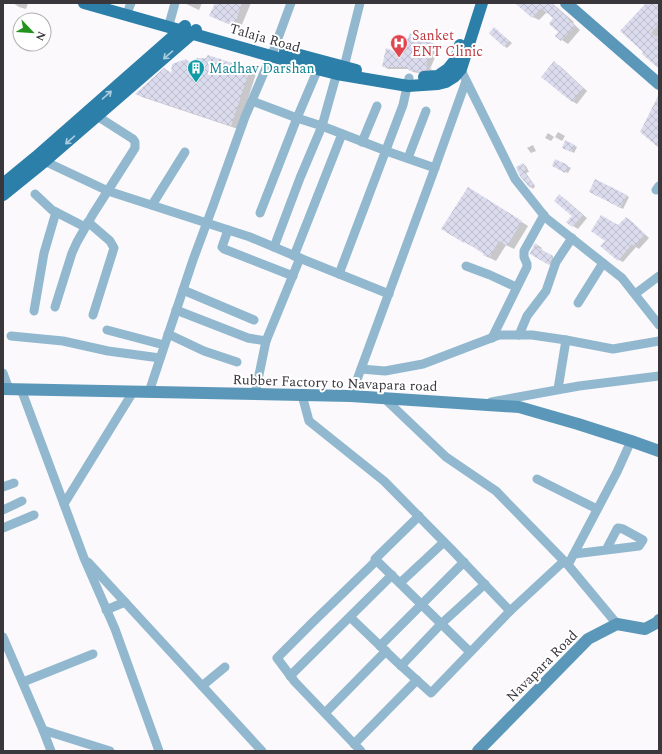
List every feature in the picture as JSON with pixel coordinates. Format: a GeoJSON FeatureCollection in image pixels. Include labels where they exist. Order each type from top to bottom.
{"type":"FeatureCollection","features":[{"type":"Feature","properties":{"kind":"main road","name":"Talaja Road"},"geometry":{"type":"LineString","coordinates":[[84,3],[189,29],[319,65],[408,82],[438,84],[443,78],[454,77],[458,64]]}},
{"type":"Feature","properties":{"kind":"main road","name":"Talaja Road"},"geometry":{"type":"LineString","coordinates":[[112,3],[130,6],[189,29]]}},
{"type":"Feature","properties":{"kind":"main road"},"geometry":{"type":"LineString","coordinates":[[458,64],[475,3]]}},
{"type":"Feature","properties":{"kind":"main road"},"geometry":{"type":"LineString","coordinates":[[458,64],[482,3]]}},
{"type":"Feature","properties":{"kind":"main road"},"geometry":{"type":"LineString","coordinates":[[3,184],[40,159],[97,116],[189,29]]}},
{"type":"Feature","properties":{"kind":"main road"},"geometry":{"type":"LineString","coordinates":[[3,194],[40,159],[189,29]]}},
{"type":"Feature","properties":{"kind":"street"},"geometry":{"type":"LineString","coordinates":[[170,21],[175,3]]}},
{"type":"Feature","properties":{"kind":"street"},"geometry":{"type":"LineString","coordinates":[[149,392],[192,260],[245,117],[292,3]]}},
{"type":"Feature","properties":{"kind":"street"},"geometry":{"type":"LineString","coordinates":[[274,247],[300,178],[322,126],[360,3]]}},
{"type":"Feature","properties":{"kind":"street"},"geometry":{"type":"LineString","coordinates":[[566,3],[659,84]]}},
{"type":"Feature","properties":{"kind":"street"},"geometry":{"type":"LineString","coordinates":[[458,64],[514,179],[546,218],[622,278],[658,322]]}},
{"type":"Feature","properties":{"kind":"street"},"geometry":{"type":"LineString","coordinates":[[260,213],[319,65]]}},
{"type":"Feature","properties":{"kind":"street"},"geometry":{"type":"LineString","coordinates":[[351,396],[466,81]]}},
{"type":"Feature","properties":{"kind":"street"},"geometry":{"type":"LineString","coordinates":[[339,274],[403,105],[408,82]]}},
{"type":"Feature","properties":{"kind":"street"},"geometry":{"type":"LineString","coordinates":[[252,101],[435,168]]}},
{"type":"Feature","properties":{"kind":"street"},"geometry":{"type":"LineString","coordinates":[[362,142],[377,106]]}},
{"type":"Feature","properties":{"kind":"street"},"geometry":{"type":"LineString","coordinates":[[408,158],[426,111]]}},
{"type":"Feature","properties":{"kind":"street"},"geometry":{"type":"LineString","coordinates":[[55,307],[72,254],[87,225],[135,148],[135,142],[133,139],[97,116]]}},
{"type":"Feature","properties":{"kind":"street"},"geometry":{"type":"LineString","coordinates":[[255,394],[266,341],[293,276],[297,257],[342,134]]}},
{"type":"Feature","properties":{"kind":"street"},"geometry":{"type":"LineString","coordinates":[[152,205],[185,152]]}},
{"type":"Feature","properties":{"kind":"street"},"geometry":{"type":"LineString","coordinates":[[40,159],[108,190],[250,237],[389,294]]}},
{"type":"Feature","properties":{"kind":"street"},"geometry":{"type":"LineString","coordinates":[[35,194],[52,210],[87,225],[110,241],[114,248],[93,315]]}},
{"type":"Feature","properties":{"kind":"street"},"geometry":{"type":"LineString","coordinates":[[34,311],[44,253],[56,212]]}},
{"type":"Feature","properties":{"kind":"street"},"geometry":{"type":"LineString","coordinates":[[492,338],[527,264],[524,257],[524,251],[544,215]]}},
{"type":"Feature","properties":{"kind":"street"},"geometry":{"type":"LineString","coordinates":[[228,230],[222,247],[224,249],[293,276]]}},
{"type":"Feature","properties":{"kind":"street"},"geometry":{"type":"LineString","coordinates":[[519,335],[527,316],[546,291],[556,262],[572,238]]}},
{"type":"Feature","properties":{"kind":"street"},"geometry":{"type":"LineString","coordinates":[[578,303],[603,263]]}},
{"type":"Feature","properties":{"kind":"street"},"geometry":{"type":"LineString","coordinates":[[466,266],[516,287]]}},
{"type":"Feature","properties":{"kind":"street"},"geometry":{"type":"LineString","coordinates":[[635,294],[659,276]]}},
{"type":"Feature","properties":{"kind":"street"},"geometry":{"type":"LineString","coordinates":[[183,290],[254,320]]}},
{"type":"Feature","properties":{"kind":"street"},"geometry":{"type":"LineString","coordinates":[[176,310],[248,338],[266,341]]}},
{"type":"Feature","properties":{"kind":"street"},"geometry":{"type":"LineString","coordinates":[[107,330],[164,345]]}},
{"type":"Feature","properties":{"kind":"street"},"geometry":{"type":"LineString","coordinates":[[168,334],[204,351],[237,362]]}},
{"type":"Feature","properties":{"kind":"street"},"geometry":{"type":"LineString","coordinates":[[361,369],[385,371],[423,364],[499,335],[519,335],[566,340],[613,349],[659,341]]}},
{"type":"Feature","properties":{"kind":"street"},"geometry":{"type":"LineString","coordinates":[[11,336],[63,341],[114,352],[160,358]]}},
{"type":"Feature","properties":{"kind":"street"},"geometry":{"type":"LineString","coordinates":[[558,389],[566,340]]}},
{"type":"Feature","properties":{"kind":"street"},"geometry":{"type":"LineString","coordinates":[[3,373],[64,504],[84,558],[115,630],[159,751]]}},
{"type":"Feature","properties":{"kind":"street"},"geometry":{"type":"LineString","coordinates":[[479,404],[558,389],[659,376]]}},
{"type":"Feature","properties":{"kind":"street","name":"Rubber Factory to Navapara road"},"geometry":{"type":"LineString","coordinates":[[11,389],[351,396],[519,407],[578,424],[659,451]]}},
{"type":"Feature","properties":{"kind":"street"},"geometry":{"type":"LineString","coordinates":[[64,504],[133,392]]}},
{"type":"Feature","properties":{"kind":"street"},"geometry":{"type":"LineString","coordinates":[[302,395],[309,421],[384,481],[510,611]]}},
{"type":"Feature","properties":{"kind":"street"},"geometry":{"type":"LineString","coordinates":[[384,398],[446,457],[496,491],[566,563],[617,624],[645,629],[659,620]]}},
{"type":"Feature","properties":{"kind":"street"},"geometry":{"type":"LineString","coordinates":[[350,617],[431,693],[510,611],[566,563],[574,554],[631,441]]}},
{"type":"Feature","properties":{"kind":"street"},"geometry":{"type":"LineString","coordinates":[[537,479],[597,509]]}},
{"type":"Feature","properties":{"kind":"street"},"geometry":{"type":"LineString","coordinates":[[3,487],[14,483]]}},
{"type":"Feature","properties":{"kind":"street"},"geometry":{"type":"LineString","coordinates":[[3,510],[22,501]]}},
{"type":"Feature","properties":{"kind":"street"},"geometry":{"type":"LineString","coordinates":[[3,528],[34,515]]}},
{"type":"Feature","properties":{"kind":"street"},"geometry":{"type":"LineString","coordinates":[[361,751],[290,676],[277,658],[377,560],[375,559],[419,516]]}},
{"type":"Feature","properties":{"kind":"street"},"geometry":{"type":"LineString","coordinates":[[400,583],[444,542]]}},
{"type":"Feature","properties":{"kind":"street"},"geometry":{"type":"LineString","coordinates":[[574,554],[606,550]]}},
{"type":"Feature","properties":{"kind":"street"},"geometry":{"type":"LineString","coordinates":[[84,558],[262,751]]}},
{"type":"Feature","properties":{"kind":"street"},"geometry":{"type":"LineString","coordinates":[[377,560],[470,652]]}},
{"type":"Feature","properties":{"kind":"street"},"geometry":{"type":"LineString","coordinates":[[325,713],[422,605],[464,562]]}},
{"type":"Feature","properties":{"kind":"street"},"geometry":{"type":"LineString","coordinates":[[290,676],[392,576]]}},
{"type":"Feature","properties":{"kind":"street"},"geometry":{"type":"LineString","coordinates":[[401,666],[441,624],[485,584]]}},
{"type":"Feature","properties":{"kind":"street"},"geometry":{"type":"LineString","coordinates":[[106,610],[125,602]]}},
{"type":"Feature","properties":{"kind":"street","name":"Navapara Road"},"geometry":{"type":"LineString","coordinates":[[478,751],[588,640],[617,624]]}},
{"type":"Feature","properties":{"kind":"street"},"geometry":{"type":"LineString","coordinates":[[3,637],[51,751]]}},
{"type":"Feature","properties":{"kind":"street"},"geometry":{"type":"LineString","coordinates":[[22,682],[93,654]]}},
{"type":"Feature","properties":{"kind":"street"},"geometry":{"type":"LineString","coordinates":[[202,686],[225,667]]}},
{"type":"Feature","properties":{"kind":"street"},"geometry":{"type":"LineString","coordinates":[[354,744],[417,680]]}},
{"type":"Feature","properties":{"kind":"street"},"geometry":{"type":"LineString","coordinates":[[43,730],[110,751]]}},
{"type":"Feature","properties":{"kind":"building"},"geometry":{"type":"Polygon","coordinates":[[[215,3],[242,3],[234,26],[209,16],[215,3]]]}},
{"type":"Feature","properties":{"kind":"building"},"geometry":{"type":"Polygon","coordinates":[[[515,3],[551,3],[575,26],[561,41],[555,36],[558,32],[549,24],[553,18],[541,8],[532,18],[515,3]]]}},
{"type":"Feature","properties":{"kind":"building"},"geometry":{"type":"Polygon","coordinates":[[[646,3],[659,3],[659,24],[651,33],[659,39],[659,69],[620,31],[646,3]]]}},
{"type":"Feature","properties":{"kind":"building"},"geometry":{"type":"Polygon","coordinates":[[[494,27],[509,41],[504,47],[489,33],[494,27]]]}},
{"type":"Feature","properties":{"kind":"building"},"geometry":{"type":"Polygon","coordinates":[[[410,33],[435,44],[426,65],[432,69],[419,72],[408,70],[408,67],[382,67],[386,48],[401,54],[410,33]]]}},
{"type":"Feature","properties":{"kind":"building","name":"Madhav Darshan"},"geometry":{"type":"Polygon","coordinates":[[[208,55],[250,69],[231,126],[135,94],[164,68],[171,73],[172,64],[186,59],[190,63],[197,58],[206,58],[208,55]]]}},
{"type":"Feature","properties":{"kind":"building"},"geometry":{"type":"Polygon","coordinates":[[[554,61],[583,88],[572,102],[541,77],[554,61]]]}},
{"type":"Feature","properties":{"kind":"building"},"geometry":{"type":"Polygon","coordinates":[[[659,94],[659,148],[640,132],[659,94]]]}},
{"type":"Feature","properties":{"kind":"building"},"geometry":{"type":"Polygon","coordinates":[[[565,140],[575,145],[571,152],[562,148],[565,140]]]}},
{"type":"Feature","properties":{"kind":"building"},"geometry":{"type":"Polygon","coordinates":[[[555,159],[568,165],[565,173],[552,166],[555,159]]]}},
{"type":"Feature","properties":{"kind":"building"},"geometry":{"type":"Polygon","coordinates":[[[523,163],[526,170],[524,171],[533,184],[530,188],[520,176],[516,167],[523,163]]]}},
{"type":"Feature","properties":{"kind":"building"},"geometry":{"type":"Polygon","coordinates":[[[595,179],[627,195],[620,208],[589,192],[595,179]]]}},
{"type":"Feature","properties":{"kind":"building"},"geometry":{"type":"Polygon","coordinates":[[[468,187],[522,221],[507,246],[499,241],[489,258],[465,242],[464,243],[441,229],[468,187]]]}},
{"type":"Feature","properties":{"kind":"building"},"geometry":{"type":"Polygon","coordinates":[[[559,194],[583,215],[572,227],[566,222],[572,216],[554,201],[559,194]]]}},
{"type":"Feature","properties":{"kind":"building"},"geometry":{"type":"Polygon","coordinates":[[[601,215],[618,225],[626,217],[645,234],[634,247],[632,244],[618,261],[600,246],[605,241],[591,231],[601,215]]]}},
{"type":"Feature","properties":{"kind":"building"},"geometry":{"type":"Polygon","coordinates":[[[535,243],[538,245],[537,247],[553,256],[549,265],[530,254],[535,243]]]}},
{"type":"Feature","properties":{"kind":"place","name":"Sanket ENT Clinic"},"geometry":{"type":"Point","coordinates":[399,58]}},
{"type":"Feature","properties":{"kind":"place","name":"Madhav Darshan"},"geometry":{"type":"Point","coordinates":[196,83]}}]}
